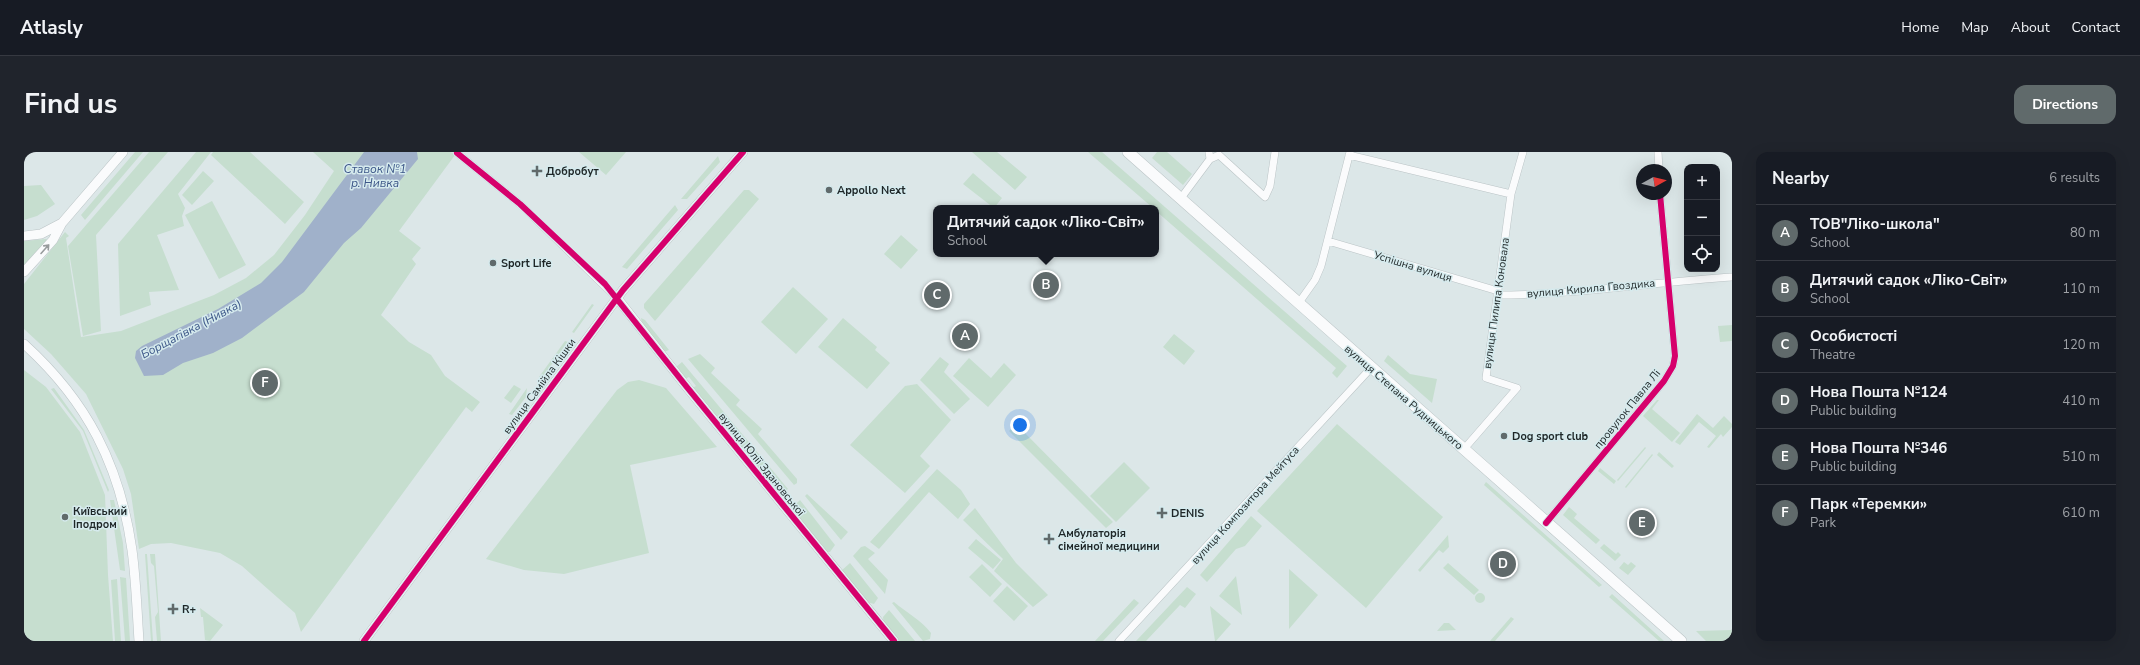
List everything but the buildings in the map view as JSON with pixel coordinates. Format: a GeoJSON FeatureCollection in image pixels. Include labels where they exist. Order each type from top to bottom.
{"type":"FeatureCollection","features":[{"type":"Feature","properties":{"kind":"main road","name":"вулиця Степана Рудницького"},"geometry":{"type":"LineString","coordinates":[[1128,152],[1371,368],[1467,445],[1546,523],[1681,641]]}},
{"type":"Feature","properties":{"kind":"street"},"geometry":{"type":"LineString","coordinates":[[24,272],[53,240],[62,223],[123,152]]}},
{"type":"Feature","properties":{"kind":"street","name":"вулиця Самійла Кішки"},"geometry":{"type":"LineString","coordinates":[[364,641],[617,298],[743,152]]}},
{"type":"Feature","properties":{"kind":"street"},"geometry":{"type":"LineString","coordinates":[[1181,198],[1210,156],[1219,155],[1265,197],[1270,186],[1275,152]]}},
{"type":"Feature","properties":{"kind":"street","name":"вулиця Пилипа Коновала"},"geometry":{"type":"LineString","coordinates":[[1467,445],[1517,388],[1486,378],[1511,194],[1523,152]]}},
{"type":"Feature","properties":{"kind":"street"},"geometry":{"type":"LineString","coordinates":[[1658,152],[1659,164]]}},
{"type":"Feature","properties":{"kind":"street"},"geometry":{"type":"LineString","coordinates":[[457,153],[520,204],[617,298]]}},
{"type":"Feature","properties":{"kind":"street"},"geometry":{"type":"LineString","coordinates":[[1298,304],[1315,280],[1328,241],[1349,154],[1511,194]]}},
{"type":"Feature","properties":{"kind":"street","name":"провулок Павла Лі"},"geometry":{"type":"LineString","coordinates":[[1546,523],[1664,381],[1673,366],[1675,356],[1661,200]]}},
{"type":"Feature","properties":{"kind":"street"},"geometry":{"type":"LineString","coordinates":[[24,236],[41,234],[62,223]]}},
{"type":"Feature","properties":{"kind":"street","name":"Успішна вулиця"},"geometry":{"type":"LineString","coordinates":[[1328,241],[1497,293]]}},
{"type":"Feature","properties":{"kind":"street","name":"вулиця Кирила Гвоздика"},"geometry":{"type":"LineString","coordinates":[[1497,293],[1534,295],[1668,281],[1732,277]]}},
{"type":"Feature","properties":{"kind":"street","name":"вулиця Юлії Здановської"},"geometry":{"type":"LineString","coordinates":[[617,298],[686,386],[894,641]]}},
{"type":"Feature","properties":{"kind":"street"},"geometry":{"type":"LineString","coordinates":[[24,344],[54,372],[73,398],[90,424],[113,469],[123,503],[132,551],[139,641]]}},
{"type":"Feature","properties":{"kind":"street","name":"вулиця Композитора Мейтуса"},"geometry":{"type":"LineString","coordinates":[[1119,641],[1371,368]]}},
{"type":"Feature","properties":{"kind":"green space"},"geometry":{"type":"Polygon","coordinates":[[[135,152],[143,152],[85,220],[81,215],[135,152]]]}},
{"type":"Feature","properties":{"kind":"green space"},"geometry":{"type":"Polygon","coordinates":[[[149,152],[168,152],[96,235],[101,331],[83,336],[68,246],[149,152]]]}},
{"type":"Feature","properties":{"kind":"green space"},"geometry":{"type":"Polygon","coordinates":[[[196,152],[211,152],[178,194],[185,208],[182,216],[184,226],[157,235],[179,290],[149,292],[151,305],[120,316],[118,244],[196,152]]]}},
{"type":"Feature","properties":{"kind":"green space"},"geometry":{"type":"Polygon","coordinates":[[[213,152],[250,152],[304,202],[285,224],[211,155],[213,152]]]}},
{"type":"Feature","properties":{"kind":"green space"},"geometry":{"type":"Polygon","coordinates":[[[313,152],[451,152],[455,155],[399,231],[421,248],[412,259],[416,264],[381,315],[409,342],[431,355],[445,376],[480,402],[472,412],[466,407],[301,632],[295,613],[242,566],[220,553],[171,543],[151,544],[139,549],[131,494],[123,469],[86,394],[51,354],[24,329],[24,284],[65,232],[69,236],[66,238],[81,337],[121,331],[214,295],[246,278],[274,255],[305,215],[334,171],[313,152]]]}},
{"type":"Feature","properties":{"kind":"green space"},"geometry":{"type":"Polygon","coordinates":[[[579,152],[626,152],[606,175],[579,152]]]}},
{"type":"Feature","properties":{"kind":"green space"},"geometry":{"type":"Polygon","coordinates":[[[972,152],[997,152],[1027,177],[1015,190],[972,152]]]}},
{"type":"Feature","properties":{"kind":"green space"},"geometry":{"type":"Polygon","coordinates":[[[1088,152],[1102,152],[1347,366],[1337,378],[1332,373],[1336,368],[1159,214],[1159,205],[1150,205],[1088,152]]]}},
{"type":"Feature","properties":{"kind":"green space"},"geometry":{"type":"Polygon","coordinates":[[[1157,152],[1167,152],[1192,174],[1183,185],[1152,158],[1157,152]]]}},
{"type":"Feature","properties":{"kind":"green space"},"geometry":{"type":"Polygon","coordinates":[[[718,156],[720,162],[687,199],[681,199],[718,156]]]}},
{"type":"Feature","properties":{"kind":"green space"},"geometry":{"type":"Polygon","coordinates":[[[203,171],[214,181],[192,205],[182,195],[203,171]]]}},
{"type":"Feature","properties":{"kind":"green space"},"geometry":{"type":"Polygon","coordinates":[[[973,173],[1002,198],[996,205],[990,205],[963,184],[973,173]]]}},
{"type":"Feature","properties":{"kind":"green space"},"geometry":{"type":"Polygon","coordinates":[[[41,185],[55,204],[37,216],[24,220],[24,186],[41,185]]]}},
{"type":"Feature","properties":{"kind":"green space"},"geometry":{"type":"Polygon","coordinates":[[[744,190],[749,190],[759,199],[655,321],[644,308],[644,304],[744,190]]]}},
{"type":"Feature","properties":{"kind":"green space"},"geometry":{"type":"Polygon","coordinates":[[[212,201],[246,265],[219,279],[185,215],[212,201]]]}},
{"type":"Feature","properties":{"kind":"green space"},"geometry":{"type":"Polygon","coordinates":[[[675,205],[678,210],[627,269],[622,267],[675,205]]]}},
{"type":"Feature","properties":{"kind":"green space"},"geometry":{"type":"Polygon","coordinates":[[[901,235],[918,250],[901,269],[884,254],[901,235]]]}},
{"type":"Feature","properties":{"kind":"green space"},"geometry":{"type":"Polygon","coordinates":[[[47,240],[24,266],[24,241],[47,240]]]}},
{"type":"Feature","properties":{"kind":"green space"},"geometry":{"type":"Polygon","coordinates":[[[793,287],[828,319],[796,354],[761,322],[793,287]]]}},
{"type":"Feature","properties":{"kind":"green space"},"geometry":{"type":"Polygon","coordinates":[[[592,304],[594,305],[574,333],[572,332],[592,304]]]}},
{"type":"Feature","properties":{"kind":"green space"},"geometry":{"type":"Polygon","coordinates":[[[641,318],[645,320],[669,350],[664,352],[642,323],[641,318]]]}},
{"type":"Feature","properties":{"kind":"green space"},"geometry":{"type":"Polygon","coordinates":[[[843,318],[877,347],[875,350],[890,363],[867,389],[818,347],[843,318]]]}},
{"type":"Feature","properties":{"kind":"green space"},"geometry":{"type":"Polygon","coordinates":[[[1732,325],[1732,341],[1720,342],[1718,326],[1732,325]]]}},
{"type":"Feature","properties":{"kind":"green space"},"geometry":{"type":"Polygon","coordinates":[[[1174,334],[1195,351],[1184,365],[1163,347],[1174,334]]]}},
{"type":"Feature","properties":{"kind":"green space"},"geometry":{"type":"Polygon","coordinates":[[[565,341],[568,342],[541,379],[539,377],[565,341]]]}},
{"type":"Feature","properties":{"kind":"green space"},"geometry":{"type":"Polygon","coordinates":[[[700,354],[715,368],[711,373],[740,400],[736,405],[762,429],[758,434],[797,479],[797,483],[794,485],[688,359],[700,354]]]}},
{"type":"Feature","properties":{"kind":"green space"},"geometry":{"type":"Polygon","coordinates":[[[1388,355],[1410,374],[1437,379],[1432,403],[1384,361],[1388,355]]]}},
{"type":"Feature","properties":{"kind":"green space"},"geometry":{"type":"Polygon","coordinates":[[[940,357],[949,364],[944,372],[970,399],[954,414],[920,380],[940,357]]]}},
{"type":"Feature","properties":{"kind":"green space"},"geometry":{"type":"Polygon","coordinates":[[[969,358],[991,378],[1004,363],[1016,375],[988,407],[953,376],[969,358]]]}},
{"type":"Feature","properties":{"kind":"green space"},"geometry":{"type":"Polygon","coordinates":[[[682,362],[788,489],[780,495],[692,388],[696,386],[689,377],[685,379],[676,367],[682,362]]]}},
{"type":"Feature","properties":{"kind":"green space","name":"Київський Іподром"},"geometry":{"type":"Polygon","coordinates":[[[24,370],[46,387],[80,432],[105,495],[108,575],[113,641],[24,641],[24,370]]]}},
{"type":"Feature","properties":{"kind":"green space"},"geometry":{"type":"Polygon","coordinates":[[[639,380],[666,388],[717,447],[630,465],[649,553],[564,574],[524,570],[486,559],[617,390],[628,382],[639,380]]]}},
{"type":"Feature","properties":{"kind":"green space"},"geometry":{"type":"Polygon","coordinates":[[[917,384],[951,420],[920,456],[930,466],[905,493],[850,445],[905,386],[917,384]]]}},
{"type":"Feature","properties":{"kind":"green space"},"geometry":{"type":"Polygon","coordinates":[[[514,385],[521,389],[511,403],[504,398],[514,385]]]}},
{"type":"Feature","properties":{"kind":"green space"},"geometry":{"type":"Polygon","coordinates":[[[54,388],[84,430],[109,490],[108,492],[83,431],[51,389],[54,388]]]}},
{"type":"Feature","properties":{"kind":"green space"},"geometry":{"type":"Polygon","coordinates":[[[527,388],[526,397],[512,415],[509,414],[527,388]]]}},
{"type":"Feature","properties":{"kind":"green space"},"geometry":{"type":"Polygon","coordinates":[[[1657,400],[1659,400],[1652,409],[1680,433],[1672,442],[1643,416],[1657,400]]]}},
{"type":"Feature","properties":{"kind":"green space"},"geometry":{"type":"Polygon","coordinates":[[[1697,414],[1713,428],[1724,416],[1732,424],[1732,427],[1723,437],[1721,434],[1709,448],[1707,447],[1716,436],[1699,422],[1680,445],[1675,442],[1697,414]]]}},
{"type":"Feature","properties":{"kind":"green space"},"geometry":{"type":"Polygon","coordinates":[[[1016,424],[1113,522],[1106,528],[1009,431],[1016,424]]]}},
{"type":"Feature","properties":{"kind":"green space"},"geometry":{"type":"Polygon","coordinates":[[[1337,424],[1443,517],[1366,608],[1257,511],[1337,424]]]}},
{"type":"Feature","properties":{"kind":"green space"},"geometry":{"type":"Polygon","coordinates":[[[1645,447],[1646,448],[1618,481],[1617,480],[1645,447]]]}},
{"type":"Feature","properties":{"kind":"green space"},"geometry":{"type":"Polygon","coordinates":[[[1659,452],[1674,466],[1672,468],[1657,455],[1659,452]]]}},
{"type":"Feature","properties":{"kind":"green space"},"geometry":{"type":"Polygon","coordinates":[[[1652,454],[1653,455],[1626,488],[1625,487],[1652,454]]]}},
{"type":"Feature","properties":{"kind":"green space"},"geometry":{"type":"Polygon","coordinates":[[[1124,462],[1150,488],[1116,522],[1090,496],[1124,462]]]}},
{"type":"Feature","properties":{"kind":"green space"},"geometry":{"type":"Polygon","coordinates":[[[1600,468],[1616,481],[1614,484],[1598,471],[1600,468]]]}},
{"type":"Feature","properties":{"kind":"green space"},"geometry":{"type":"Polygon","coordinates":[[[937,469],[961,490],[970,504],[958,519],[929,492],[879,549],[870,542],[937,469]]]}},
{"type":"Feature","properties":{"kind":"green space"},"geometry":{"type":"Polygon","coordinates":[[[1486,482],[1602,585],[1599,587],[1484,485],[1486,482]]]}},
{"type":"Feature","properties":{"kind":"green space"},"geometry":{"type":"Polygon","coordinates":[[[807,494],[848,532],[841,540],[805,496],[807,494]]]}},
{"type":"Feature","properties":{"kind":"green space"},"geometry":{"type":"Polygon","coordinates":[[[110,500],[114,500],[123,543],[125,571],[120,570],[110,500]]]}},
{"type":"Feature","properties":{"kind":"green space"},"geometry":{"type":"Polygon","coordinates":[[[800,500],[835,545],[830,552],[826,552],[792,508],[800,500]]]}},
{"type":"Feature","properties":{"kind":"green space"},"geometry":{"type":"Polygon","coordinates":[[[1569,507],[1577,514],[1574,518],[1600,540],[1596,544],[1563,515],[1569,507]]]}},
{"type":"Feature","properties":{"kind":"green space"},"geometry":{"type":"Polygon","coordinates":[[[975,508],[1016,563],[1048,595],[1033,607],[994,571],[1003,559],[963,520],[975,508]]]}},
{"type":"Feature","properties":{"kind":"green space"},"geometry":{"type":"Polygon","coordinates":[[[1251,516],[1262,526],[1245,546],[1236,549],[1207,582],[1200,575],[1251,516]]]}},
{"type":"Feature","properties":{"kind":"green space"},"geometry":{"type":"Polygon","coordinates":[[[1448,535],[1449,547],[1443,553],[1439,550],[1420,572],[1418,570],[1448,535]]]}},
{"type":"Feature","properties":{"kind":"green space"},"geometry":{"type":"Polygon","coordinates":[[[976,539],[1001,560],[993,569],[968,548],[976,539]]]}},
{"type":"Feature","properties":{"kind":"green space"},"geometry":{"type":"Polygon","coordinates":[[[1604,544],[1616,554],[1618,552],[1621,555],[1615,561],[1600,548],[1604,544]]]}},
{"type":"Feature","properties":{"kind":"green space"},"geometry":{"type":"Polygon","coordinates":[[[865,546],[875,553],[868,559],[888,580],[885,594],[853,556],[861,547],[865,546]]]}},
{"type":"Feature","properties":{"kind":"green space"},"geometry":{"type":"Polygon","coordinates":[[[145,554],[147,554],[153,641],[151,641],[145,554]]]}},
{"type":"Feature","properties":{"kind":"green space"},"geometry":{"type":"Polygon","coordinates":[[[150,554],[155,554],[161,641],[157,641],[155,617],[158,612],[154,566],[151,563],[150,554]]]}},
{"type":"Feature","properties":{"kind":"green space"},"geometry":{"type":"Polygon","coordinates":[[[1624,562],[1628,565],[1631,562],[1636,566],[1628,575],[1619,568],[1624,562]]]}},
{"type":"Feature","properties":{"kind":"green space"},"geometry":{"type":"Polygon","coordinates":[[[850,563],[878,598],[874,604],[867,602],[841,571],[850,563]]]}},
{"type":"Feature","properties":{"kind":"green space"},"geometry":{"type":"Polygon","coordinates":[[[1448,563],[1479,590],[1474,595],[1443,568],[1448,563]]]}},
{"type":"Feature","properties":{"kind":"green space"},"geometry":{"type":"Polygon","coordinates":[[[982,564],[1002,584],[990,597],[969,577],[982,564]]]}},
{"type":"Feature","properties":{"kind":"green space"},"geometry":{"type":"Polygon","coordinates":[[[1289,569],[1318,595],[1289,629],[1289,569]]]}},
{"type":"Feature","properties":{"kind":"green space"},"geometry":{"type":"Polygon","coordinates":[[[1236,576],[1242,615],[1219,596],[1236,576]]]}},
{"type":"Feature","properties":{"kind":"green space"},"geometry":{"type":"Polygon","coordinates":[[[120,577],[126,578],[130,641],[125,641],[120,577]]]}},
{"type":"Feature","properties":{"kind":"green space"},"geometry":{"type":"Polygon","coordinates":[[[117,579],[121,641],[115,641],[111,580],[117,579]]]}},
{"type":"Feature","properties":{"kind":"green space"},"geometry":{"type":"Polygon","coordinates":[[[1007,586],[1028,606],[1014,621],[993,601],[1007,586]]]}},
{"type":"Feature","properties":{"kind":"green space"},"geometry":{"type":"Polygon","coordinates":[[[1187,587],[1196,594],[1185,608],[1180,605],[1146,641],[1136,641],[1187,587]]]}},
{"type":"Feature","properties":{"kind":"green space"},"geometry":{"type":"Polygon","coordinates":[[[1478,593],[1482,593],[1484,594],[1484,602],[1478,603],[1475,600],[1475,596],[1478,593]]]}},
{"type":"Feature","properties":{"kind":"green space"},"geometry":{"type":"Polygon","coordinates":[[[1612,594],[1664,641],[1659,641],[1609,597],[1612,594]]]}},
{"type":"Feature","properties":{"kind":"green space"},"geometry":{"type":"Polygon","coordinates":[[[1134,599],[1139,603],[1103,641],[1095,641],[1134,599]]]}},
{"type":"Feature","properties":{"kind":"green space"},"geometry":{"type":"Polygon","coordinates":[[[894,602],[927,628],[931,633],[930,639],[923,641],[892,603],[894,602]]]}},
{"type":"Feature","properties":{"kind":"green space"},"geometry":{"type":"Polygon","coordinates":[[[1210,606],[1231,624],[1216,641],[1215,641],[1210,606]]]}},
{"type":"Feature","properties":{"kind":"green space"},"geometry":{"type":"Polygon","coordinates":[[[200,608],[223,625],[210,641],[205,640],[203,617],[201,617],[200,608]]]}},
{"type":"Feature","properties":{"kind":"green space"},"geometry":{"type":"Polygon","coordinates":[[[889,610],[915,641],[897,641],[884,625],[883,617],[889,610]]]}},
{"type":"Feature","properties":{"kind":"green space"},"geometry":{"type":"Polygon","coordinates":[[[1511,617],[1514,619],[1495,641],[1490,641],[1511,617]]]}},
{"type":"Feature","properties":{"kind":"green space"},"geometry":{"type":"Polygon","coordinates":[[[1444,623],[1449,623],[1456,630],[1437,631],[1444,623]]]}},
{"type":"Feature","properties":{"kind":"green space"},"geometry":{"type":"Polygon","coordinates":[[[1732,630],[1732,641],[1706,641],[1696,631],[1732,630]]]}},
{"type":"Feature","properties":{"kind":"water","name":"Ставок №1 р. Нивка"},"geometry":{"type":"Polygon","coordinates":[[[364,152],[417,152],[418,159],[361,228],[344,243],[304,292],[242,338],[213,353],[183,363],[163,375],[144,376],[135,358],[136,351],[142,346],[218,309],[261,283],[282,262],[364,152]]]}},
{"type":"Feature","properties":{"kind":"cycle path"},"geometry":{"type":"LineString","coordinates":[[364,641],[623,290],[743,152]]}},
{"type":"Feature","properties":{"kind":"cycle path"},"geometry":{"type":"LineString","coordinates":[[457,153],[520,204],[605,284],[686,386],[894,641]]}},
{"type":"Feature","properties":{"kind":"cycle path"},"geometry":{"type":"LineString","coordinates":[[1546,523],[1664,381],[1673,366],[1675,356],[1661,200]]}},
{"type":"Feature","properties":{"kind":"place","name":"Добробут"},"geometry":{"type":"Point","coordinates":[537,171]}},
{"type":"Feature","properties":{"kind":"place","name":"Appollo Next"},"geometry":{"type":"Point","coordinates":[829,190]}},
{"type":"Feature","properties":{"kind":"place","name":"Sport Life"},"geometry":{"type":"Point","coordinates":[493,263]}},
{"type":"Feature","properties":{"kind":"place","name":"Дитячий садок «Ліко-Світ»"},"geometry":{"type":"Point","coordinates":[1046,285]}},
{"type":"Feature","properties":{"kind":"place","name":"Особистості"},"geometry":{"type":"Point","coordinates":[937,295]}},
{"type":"Feature","properties":{"kind":"place","name":"ТОВ\"Ліко-школа\""},"geometry":{"type":"Point","coordinates":[965,336]}},
{"type":"Feature","properties":{"kind":"place","name":"Парк «Теремки»"},"geometry":{"type":"Point","coordinates":[265,383]}},
{"type":"Feature","properties":{"kind":"place","name":"Dog sport club"},"geometry":{"type":"Point","coordinates":[1504,436]}},
{"type":"Feature","properties":{"kind":"place","name":"DENIS"},"geometry":{"type":"Point","coordinates":[1162,513]}},
{"type":"Feature","properties":{"kind":"place","name":"Київський Іподром"},"geometry":{"type":"Point","coordinates":[65,517]}},
{"type":"Feature","properties":{"kind":"place","name":"Нова Пошта №346"},"geometry":{"type":"Point","coordinates":[1642,523]}},
{"type":"Feature","properties":{"kind":"place","name":"Амбулаторія сімейної медицини"},"geometry":{"type":"Point","coordinates":[1049,539]}},
{"type":"Feature","properties":{"kind":"place","name":"Нова Пошта №124"},"geometry":{"type":"Point","coordinates":[1503,564]}},
{"type":"Feature","properties":{"kind":"place","name":"R+"},"geometry":{"type":"Point","coordinates":[173,609]}},
{"type":"Feature","properties":{"kind":"water label","name":"Борщагівка (Нивка)"},"geometry":{"type":"Point","coordinates":[191,329]}}]}
